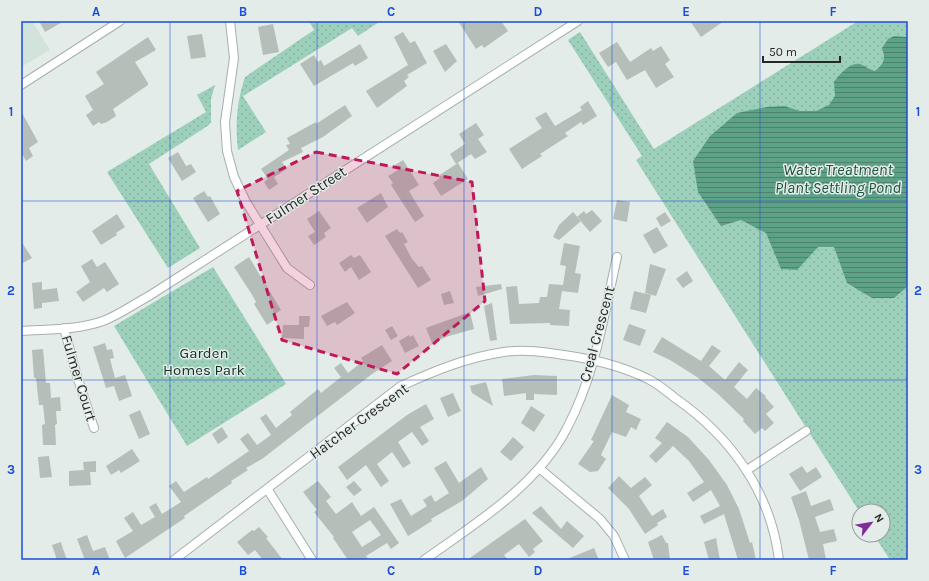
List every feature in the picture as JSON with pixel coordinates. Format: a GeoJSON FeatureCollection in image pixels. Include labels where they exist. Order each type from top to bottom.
{"type":"FeatureCollection","features":[{"type":"Feature","properties":{"kind":"street"},"geometry":{"type":"LineString","coordinates":[[21,85],[120,21]]}},
{"type":"Feature","properties":{"kind":"street"},"geometry":{"type":"LineString","coordinates":[[230,21],[234,58],[225,122],[227,151],[234,178],[246,202],[287,268],[310,285]]}},
{"type":"Feature","properties":{"kind":"street","name":"Fulmer Street"},"geometry":{"type":"LineString","coordinates":[[21,331],[64,328],[102,321],[117,314],[149,296],[578,21]]}},
{"type":"Feature","properties":{"kind":"street","name":"Creal Crescent"},"geometry":{"type":"LineString","coordinates":[[424,560],[496,509],[539,468],[555,448],[568,428],[594,359],[617,257]]}},
{"type":"Feature","properties":{"kind":"street","name":"Fulmer Court"},"geometry":{"type":"LineString","coordinates":[[64,328],[94,428]]}},
{"type":"Feature","properties":{"kind":"street","name":"Hatcher Crescent"},"geometry":{"type":"LineString","coordinates":[[174,560],[268,490],[396,390],[440,368],[471,359],[504,352],[538,351],[594,359],[648,379],[695,412],[725,441],[747,470],[767,509],[777,542],[779,560]]}},
{"type":"Feature","properties":{"kind":"street"},"geometry":{"type":"LineString","coordinates":[[747,470],[806,431]]}},
{"type":"Feature","properties":{"kind":"street"},"geometry":{"type":"LineString","coordinates":[[539,468],[600,519],[614,536],[624,560]]}},
{"type":"Feature","properties":{"kind":"street"},"geometry":{"type":"LineString","coordinates":[[268,490],[312,560]]}},
{"type":"Feature","properties":{"kind":"highlighted area"},"geometry":{"type":"Polygon","coordinates":[[[316,152],[472,182],[485,301],[397,374],[282,340],[237,191],[316,152]]]}},
{"type":"Feature","properties":{"kind":"shaded area"},"geometry":{"type":"Polygon","coordinates":[[[21,21],[32,21],[50,50],[21,67],[21,21]]]}},
{"type":"Feature","properties":{"kind":"green space"},"geometry":{"type":"Polygon","coordinates":[[[309,21],[379,22],[358,36],[352,28],[243,96],[266,132],[238,150],[237,113],[245,77],[314,30],[309,21]]]}},
{"type":"Feature","properties":{"kind":"green space"},"geometry":{"type":"Polygon","coordinates":[[[858,21],[908,21],[908,560],[890,560],[879,543],[891,543],[891,503],[854,503],[636,160],[642,156],[568,40],[580,32],[654,149],[858,21]]]}},
{"type":"Feature","properties":{"kind":"green space"},"geometry":{"type":"Polygon","coordinates":[[[215,85],[211,99],[211,122],[209,125],[149,164],[200,248],[168,268],[107,172],[206,112],[197,95],[215,85]]]}},
{"type":"Feature","properties":{"kind":"green space","name":"Garden Homes Park"},"geometry":{"type":"Polygon","coordinates":[[[213,267],[286,384],[187,446],[114,326],[213,267]]]}},
{"type":"Feature","properties":{"kind":"water","name":"Water Treatment Plant Settling Pond"},"geometry":{"type":"Polygon","coordinates":[[[894,36],[908,37],[908,286],[894,298],[872,298],[847,283],[834,247],[818,247],[797,270],[781,269],[766,233],[741,220],[721,226],[698,192],[693,161],[710,136],[737,113],[767,107],[784,106],[800,111],[816,111],[829,105],[835,96],[834,82],[842,73],[852,65],[856,64],[860,64],[875,71],[880,66],[884,58],[882,48],[888,39],[894,36]]]}},
{"type":"Feature","properties":{"kind":"building"},"geometry":{"type":"Polygon","coordinates":[[[39,21],[64,21],[45,32],[39,21]]]}},
{"type":"Feature","properties":{"kind":"building"},"geometry":{"type":"Polygon","coordinates":[[[458,21],[501,21],[508,31],[484,48],[482,45],[476,49],[458,21]]]}},
{"type":"Feature","properties":{"kind":"building"},"geometry":{"type":"Polygon","coordinates":[[[690,21],[724,21],[701,37],[690,21]]]}},
{"type":"Feature","properties":{"kind":"building"},"geometry":{"type":"Polygon","coordinates":[[[273,24],[279,52],[263,55],[258,27],[273,24]]]}},
{"type":"Feature","properties":{"kind":"building"},"geometry":{"type":"Polygon","coordinates":[[[403,32],[410,43],[415,41],[427,63],[407,75],[409,77],[404,81],[407,86],[377,108],[366,91],[408,65],[394,37],[403,32]]]}},
{"type":"Feature","properties":{"kind":"building"},"geometry":{"type":"Polygon","coordinates":[[[202,34],[206,57],[191,59],[187,36],[202,34]]]}},
{"type":"Feature","properties":{"kind":"building"},"geometry":{"type":"Polygon","coordinates":[[[148,37],[156,50],[135,62],[148,85],[113,109],[116,116],[107,122],[101,124],[99,122],[93,126],[86,115],[93,110],[85,96],[104,84],[96,72],[148,37]]]}},
{"type":"Feature","properties":{"kind":"building"},"geometry":{"type":"Polygon","coordinates":[[[617,42],[630,62],[651,48],[653,51],[661,46],[670,60],[665,64],[674,77],[656,88],[645,70],[627,80],[616,62],[608,67],[599,53],[617,42]]]}},
{"type":"Feature","properties":{"kind":"building"},"geometry":{"type":"Polygon","coordinates":[[[360,44],[368,58],[355,66],[353,63],[314,86],[300,64],[314,55],[318,62],[321,60],[324,66],[360,44]]]}},
{"type":"Feature","properties":{"kind":"building"},"geometry":{"type":"Polygon","coordinates":[[[446,44],[457,61],[445,72],[433,51],[446,44]]]}},
{"type":"Feature","properties":{"kind":"building"},"geometry":{"type":"Polygon","coordinates":[[[588,101],[597,116],[583,125],[581,122],[565,133],[568,136],[540,154],[542,156],[522,169],[509,149],[542,128],[535,118],[546,112],[555,126],[582,110],[580,107],[588,101]]]}},
{"type":"Feature","properties":{"kind":"building"},"geometry":{"type":"Polygon","coordinates":[[[345,105],[352,116],[323,137],[301,148],[303,152],[282,162],[287,169],[274,177],[278,184],[269,190],[264,182],[268,179],[261,169],[289,150],[286,145],[290,144],[287,138],[316,122],[316,124],[345,105]]]}},
{"type":"Feature","properties":{"kind":"building"},"geometry":{"type":"Polygon","coordinates":[[[21,111],[38,142],[29,148],[33,156],[26,161],[21,152],[21,111]]]}},
{"type":"Feature","properties":{"kind":"building"},"geometry":{"type":"Polygon","coordinates":[[[476,123],[484,135],[478,139],[487,152],[475,159],[471,154],[456,164],[450,154],[465,144],[459,134],[476,123]]]}},
{"type":"Feature","properties":{"kind":"building"},"geometry":{"type":"Polygon","coordinates":[[[178,152],[186,166],[191,164],[196,172],[182,181],[168,158],[178,152]]]}},
{"type":"Feature","properties":{"kind":"building"},"geometry":{"type":"Polygon","coordinates":[[[403,160],[419,185],[409,191],[424,216],[415,222],[391,185],[393,183],[388,176],[398,170],[395,165],[403,160]]]}},
{"type":"Feature","properties":{"kind":"building"},"geometry":{"type":"Polygon","coordinates":[[[458,163],[468,179],[441,196],[433,183],[440,178],[438,176],[458,163]]]}},
{"type":"Feature","properties":{"kind":"building"},"geometry":{"type":"Polygon","coordinates":[[[204,191],[208,197],[210,196],[220,214],[208,222],[193,198],[204,191]]]}},
{"type":"Feature","properties":{"kind":"building"},"geometry":{"type":"Polygon","coordinates":[[[381,193],[388,207],[367,223],[357,208],[381,193]]]}},
{"type":"Feature","properties":{"kind":"building"},"geometry":{"type":"Polygon","coordinates":[[[617,200],[630,202],[627,222],[613,219],[617,200]]]}},
{"type":"Feature","properties":{"kind":"building"},"geometry":{"type":"Polygon","coordinates":[[[592,210],[602,221],[590,232],[577,217],[584,211],[586,214],[592,210]]]}},
{"type":"Feature","properties":{"kind":"building"},"geometry":{"type":"Polygon","coordinates":[[[319,211],[331,228],[324,233],[326,237],[314,245],[308,236],[315,232],[307,219],[319,211]]]}},
{"type":"Feature","properties":{"kind":"building"},"geometry":{"type":"Polygon","coordinates":[[[573,212],[581,221],[559,240],[553,237],[559,225],[573,212]]]}},
{"type":"Feature","properties":{"kind":"building"},"geometry":{"type":"Polygon","coordinates":[[[665,212],[671,221],[661,227],[656,218],[665,212]]]}},
{"type":"Feature","properties":{"kind":"building"},"geometry":{"type":"Polygon","coordinates":[[[117,214],[125,227],[116,233],[117,235],[101,245],[92,231],[117,214]]]}},
{"type":"Feature","properties":{"kind":"building"},"geometry":{"type":"Polygon","coordinates":[[[657,227],[668,246],[654,254],[643,235],[657,227]]]}},
{"type":"Feature","properties":{"kind":"building"},"geometry":{"type":"Polygon","coordinates":[[[397,229],[400,233],[402,232],[408,242],[404,244],[412,259],[419,267],[422,266],[431,280],[418,288],[385,236],[397,229]]]}},
{"type":"Feature","properties":{"kind":"building"},"geometry":{"type":"Polygon","coordinates":[[[21,241],[32,258],[21,264],[21,241]]]}},
{"type":"Feature","properties":{"kind":"building"},"geometry":{"type":"Polygon","coordinates":[[[564,243],[580,246],[575,273],[581,274],[578,293],[562,291],[559,309],[570,310],[569,326],[550,325],[550,323],[510,324],[506,287],[517,286],[519,304],[539,303],[540,297],[547,297],[549,284],[563,285],[566,266],[560,265],[564,243]]]}},
{"type":"Feature","properties":{"kind":"building"},"geometry":{"type":"Polygon","coordinates":[[[351,255],[354,258],[360,255],[371,272],[359,280],[351,267],[345,272],[339,263],[351,255]]]}},
{"type":"Feature","properties":{"kind":"building"},"geometry":{"type":"Polygon","coordinates":[[[249,257],[281,310],[275,314],[277,318],[267,325],[254,304],[256,302],[251,293],[234,267],[249,257]]]}},
{"type":"Feature","properties":{"kind":"building"},"geometry":{"type":"Polygon","coordinates":[[[92,259],[97,267],[105,262],[119,284],[107,292],[104,288],[83,302],[76,292],[90,282],[81,266],[92,259]]]}},
{"type":"Feature","properties":{"kind":"building"},"geometry":{"type":"Polygon","coordinates":[[[650,264],[666,269],[656,296],[645,293],[650,264]]]}},
{"type":"Feature","properties":{"kind":"building"},"geometry":{"type":"Polygon","coordinates":[[[687,271],[693,281],[683,288],[676,279],[687,271]]]}},
{"type":"Feature","properties":{"kind":"building"},"geometry":{"type":"Polygon","coordinates":[[[42,282],[42,290],[57,288],[59,301],[42,303],[42,308],[34,309],[32,283],[42,282]]]}},
{"type":"Feature","properties":{"kind":"building"},"geometry":{"type":"Polygon","coordinates":[[[501,284],[502,289],[478,296],[476,287],[501,284]]]}},
{"type":"Feature","properties":{"kind":"building"},"geometry":{"type":"Polygon","coordinates":[[[450,291],[454,303],[444,305],[441,294],[450,291]]]}},
{"type":"Feature","properties":{"kind":"building"},"geometry":{"type":"Polygon","coordinates":[[[634,291],[651,295],[646,313],[630,309],[634,291]]]}},
{"type":"Feature","properties":{"kind":"building"},"geometry":{"type":"Polygon","coordinates":[[[347,302],[355,313],[337,325],[335,322],[327,326],[321,316],[347,302]]]}},
{"type":"Feature","properties":{"kind":"building"},"geometry":{"type":"Polygon","coordinates":[[[492,303],[497,340],[490,341],[484,306],[492,303]]]}},
{"type":"Feature","properties":{"kind":"building"},"geometry":{"type":"Polygon","coordinates":[[[470,312],[474,329],[449,336],[432,343],[426,328],[470,312]]]}},
{"type":"Feature","properties":{"kind":"building"},"geometry":{"type":"Polygon","coordinates":[[[299,316],[310,316],[309,327],[304,327],[304,339],[282,338],[283,325],[299,325],[299,316]]]}},
{"type":"Feature","properties":{"kind":"building"},"geometry":{"type":"Polygon","coordinates":[[[629,324],[646,330],[640,346],[623,340],[629,324]]]}},
{"type":"Feature","properties":{"kind":"building"},"geometry":{"type":"Polygon","coordinates":[[[392,326],[398,336],[391,340],[385,330],[392,326]]]}},
{"type":"Feature","properties":{"kind":"building"},"geometry":{"type":"Polygon","coordinates":[[[409,335],[410,337],[413,335],[419,346],[405,353],[399,341],[409,335]]]}},
{"type":"Feature","properties":{"kind":"building"},"geometry":{"type":"Polygon","coordinates":[[[662,337],[701,361],[712,345],[721,351],[709,366],[725,380],[739,362],[748,370],[734,387],[747,399],[756,388],[766,396],[765,397],[774,407],[766,414],[774,423],[765,431],[762,428],[755,434],[743,421],[744,419],[718,394],[697,377],[670,360],[653,352],[662,337]]]}},
{"type":"Feature","properties":{"kind":"building"},"geometry":{"type":"Polygon","coordinates":[[[105,343],[107,350],[112,349],[114,358],[110,359],[115,378],[125,375],[132,396],[119,401],[114,386],[106,388],[93,347],[105,343]]]}},
{"type":"Feature","properties":{"kind":"building"},"geometry":{"type":"Polygon","coordinates":[[[382,345],[392,361],[372,374],[262,459],[246,468],[248,470],[231,481],[232,483],[184,516],[185,518],[125,558],[116,541],[133,531],[124,518],[133,512],[141,525],[155,517],[149,507],[156,503],[162,514],[181,502],[169,486],[176,481],[184,492],[207,477],[208,479],[249,451],[240,439],[248,433],[257,445],[271,435],[260,418],[266,414],[276,428],[292,415],[290,412],[318,389],[321,393],[341,377],[334,368],[341,363],[348,373],[363,361],[361,358],[382,345]]]}},
{"type":"Feature","properties":{"kind":"building"},"geometry":{"type":"Polygon","coordinates":[[[43,349],[46,383],[50,383],[51,398],[60,397],[61,411],[56,411],[56,445],[43,445],[42,425],[45,424],[43,405],[39,405],[36,378],[34,378],[32,350],[43,349]]]}},
{"type":"Feature","properties":{"kind":"building"},"geometry":{"type":"Polygon","coordinates":[[[534,375],[557,376],[557,395],[534,394],[534,400],[526,400],[526,393],[504,396],[502,379],[534,375]]]}},
{"type":"Feature","properties":{"kind":"building"},"geometry":{"type":"Polygon","coordinates":[[[486,382],[493,406],[472,393],[470,386],[486,382]]]}},
{"type":"Feature","properties":{"kind":"building"},"geometry":{"type":"Polygon","coordinates":[[[453,393],[461,411],[448,417],[440,398],[453,393]]]}},
{"type":"Feature","properties":{"kind":"building"},"geometry":{"type":"Polygon","coordinates":[[[612,395],[629,405],[626,412],[641,419],[636,430],[631,427],[626,437],[612,432],[601,455],[606,459],[598,471],[590,472],[578,464],[594,441],[591,440],[612,395]]]}},
{"type":"Feature","properties":{"kind":"building"},"geometry":{"type":"Polygon","coordinates":[[[426,404],[434,419],[420,427],[429,441],[422,446],[412,432],[398,442],[411,463],[403,468],[392,452],[377,464],[389,481],[381,487],[366,465],[347,480],[338,467],[407,415],[426,404]]]}},
{"type":"Feature","properties":{"kind":"building"},"geometry":{"type":"Polygon","coordinates":[[[531,406],[545,415],[534,432],[521,423],[531,406]]]}},
{"type":"Feature","properties":{"kind":"building"},"geometry":{"type":"Polygon","coordinates":[[[140,410],[150,434],[139,439],[129,415],[140,410]]]}},
{"type":"Feature","properties":{"kind":"building"},"geometry":{"type":"Polygon","coordinates":[[[667,422],[688,437],[709,460],[727,485],[739,509],[750,543],[752,542],[756,560],[738,560],[724,514],[704,524],[700,516],[720,506],[711,490],[693,502],[687,493],[704,482],[689,461],[673,446],[656,463],[649,456],[662,443],[655,438],[667,422]]]}},
{"type":"Feature","properties":{"kind":"building"},"geometry":{"type":"Polygon","coordinates":[[[222,427],[228,437],[218,444],[212,434],[222,427]]]}},
{"type":"Feature","properties":{"kind":"building"},"geometry":{"type":"Polygon","coordinates":[[[513,437],[524,447],[511,461],[500,452],[513,437]]]}},
{"type":"Feature","properties":{"kind":"building"},"geometry":{"type":"Polygon","coordinates":[[[132,449],[140,461],[121,473],[119,470],[111,475],[106,466],[132,449]]]}},
{"type":"Feature","properties":{"kind":"building"},"geometry":{"type":"Polygon","coordinates":[[[49,456],[52,477],[40,478],[38,457],[49,456]]]}},
{"type":"Feature","properties":{"kind":"building"},"geometry":{"type":"Polygon","coordinates":[[[96,461],[96,472],[90,472],[91,485],[69,486],[69,471],[84,470],[83,462],[96,461]]]}},
{"type":"Feature","properties":{"kind":"building"},"geometry":{"type":"Polygon","coordinates":[[[446,461],[459,483],[481,467],[488,479],[462,501],[431,519],[432,521],[408,536],[390,504],[401,499],[411,516],[427,506],[423,500],[431,495],[435,502],[449,493],[434,468],[446,461]]]}},
{"type":"Feature","properties":{"kind":"building"},"geometry":{"type":"Polygon","coordinates":[[[802,466],[807,473],[816,467],[822,477],[800,491],[789,474],[802,466]]]}},
{"type":"Feature","properties":{"kind":"building"},"geometry":{"type":"Polygon","coordinates":[[[619,476],[631,488],[645,477],[652,485],[639,496],[652,516],[663,509],[667,517],[657,523],[658,525],[645,534],[629,509],[608,488],[619,476]]]}},
{"type":"Feature","properties":{"kind":"building"},"geometry":{"type":"Polygon","coordinates":[[[318,481],[331,497],[326,501],[336,514],[352,502],[361,516],[374,507],[399,543],[391,549],[387,543],[366,556],[369,560],[348,560],[333,538],[334,537],[314,512],[317,510],[303,492],[318,481]],[[370,520],[352,532],[362,547],[381,535],[370,520]]]}},
{"type":"Feature","properties":{"kind":"building"},"geometry":{"type":"Polygon","coordinates":[[[354,481],[362,490],[354,496],[346,487],[354,481]]]}},
{"type":"Feature","properties":{"kind":"building"},"geometry":{"type":"Polygon","coordinates":[[[806,491],[811,506],[830,499],[834,510],[815,517],[820,532],[834,529],[837,541],[823,544],[826,560],[809,560],[799,520],[791,497],[806,491]]]}},
{"type":"Feature","properties":{"kind":"building"},"geometry":{"type":"Polygon","coordinates":[[[541,506],[561,529],[567,521],[584,536],[573,548],[532,513],[541,506]]]}},
{"type":"Feature","properties":{"kind":"building"},"geometry":{"type":"Polygon","coordinates":[[[525,519],[543,541],[533,549],[535,552],[529,557],[519,544],[504,555],[508,560],[467,560],[525,519]]]}},
{"type":"Feature","properties":{"kind":"building"},"geometry":{"type":"Polygon","coordinates":[[[259,527],[268,537],[266,538],[283,560],[263,560],[255,550],[248,555],[237,542],[252,530],[254,531],[259,527]]]}},
{"type":"Feature","properties":{"kind":"building"},"geometry":{"type":"Polygon","coordinates":[[[87,535],[93,551],[105,547],[110,560],[85,560],[77,539],[87,535]]]}},
{"type":"Feature","properties":{"kind":"building"},"geometry":{"type":"Polygon","coordinates":[[[662,535],[666,543],[668,543],[670,560],[654,560],[648,542],[662,535]]]}},
{"type":"Feature","properties":{"kind":"building"},"geometry":{"type":"Polygon","coordinates":[[[716,538],[720,560],[709,560],[704,542],[716,538]]]}},
{"type":"Feature","properties":{"kind":"building"},"geometry":{"type":"Polygon","coordinates":[[[61,542],[67,560],[57,560],[52,545],[61,542]]]}},
{"type":"Feature","properties":{"kind":"building"},"geometry":{"type":"Polygon","coordinates":[[[594,548],[599,560],[565,560],[594,548]]]}}]}
